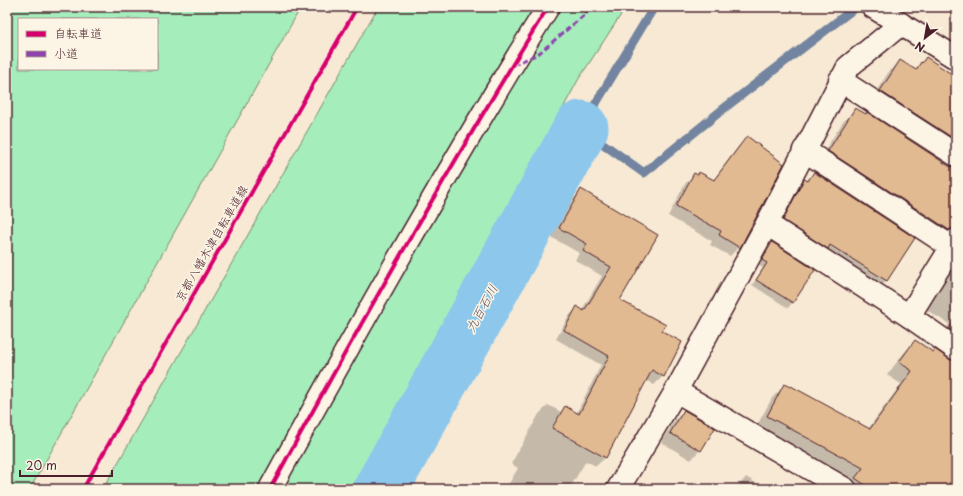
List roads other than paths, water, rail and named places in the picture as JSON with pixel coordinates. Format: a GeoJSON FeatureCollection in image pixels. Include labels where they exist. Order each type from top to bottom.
{"type":"FeatureCollection","features":[{"type":"Feature","properties":{"kind":"street"},"geometry":{"type":"LineString","coordinates":[[270,489],[358,328],[507,73],[548,7]]}},
{"type":"Feature","properties":{"kind":"street"},"geometry":{"type":"LineString","coordinates":[[873,7],[956,58]]}},
{"type":"Feature","properties":{"kind":"street"},"geometry":{"type":"LineString","coordinates":[[618,489],[676,391],[767,224],[840,80],[848,67],[901,24]]}},
{"type":"Feature","properties":{"kind":"street"},"geometry":{"type":"LineString","coordinates":[[840,80],[956,155]]}},
{"type":"Feature","properties":{"kind":"street"},"geometry":{"type":"LineString","coordinates":[[804,150],[955,246],[909,316]]}},
{"type":"Feature","properties":{"kind":"street"},"geometry":{"type":"LineString","coordinates":[[767,224],[909,316],[956,349]]}},
{"type":"Feature","properties":{"kind":"street"},"geometry":{"type":"LineString","coordinates":[[676,391],[845,489]]}},
{"type":"Feature","properties":{"kind":"waterway"},"geometry":{"type":"LineString","coordinates":[[654,7],[581,128],[644,173],[727,106],[856,7]]}},
{"type":"Feature","properties":{"kind":"waterway","name":"九百石川"},"geometry":{"type":"LineString","coordinates":[[381,489],[581,128]]}}]}
